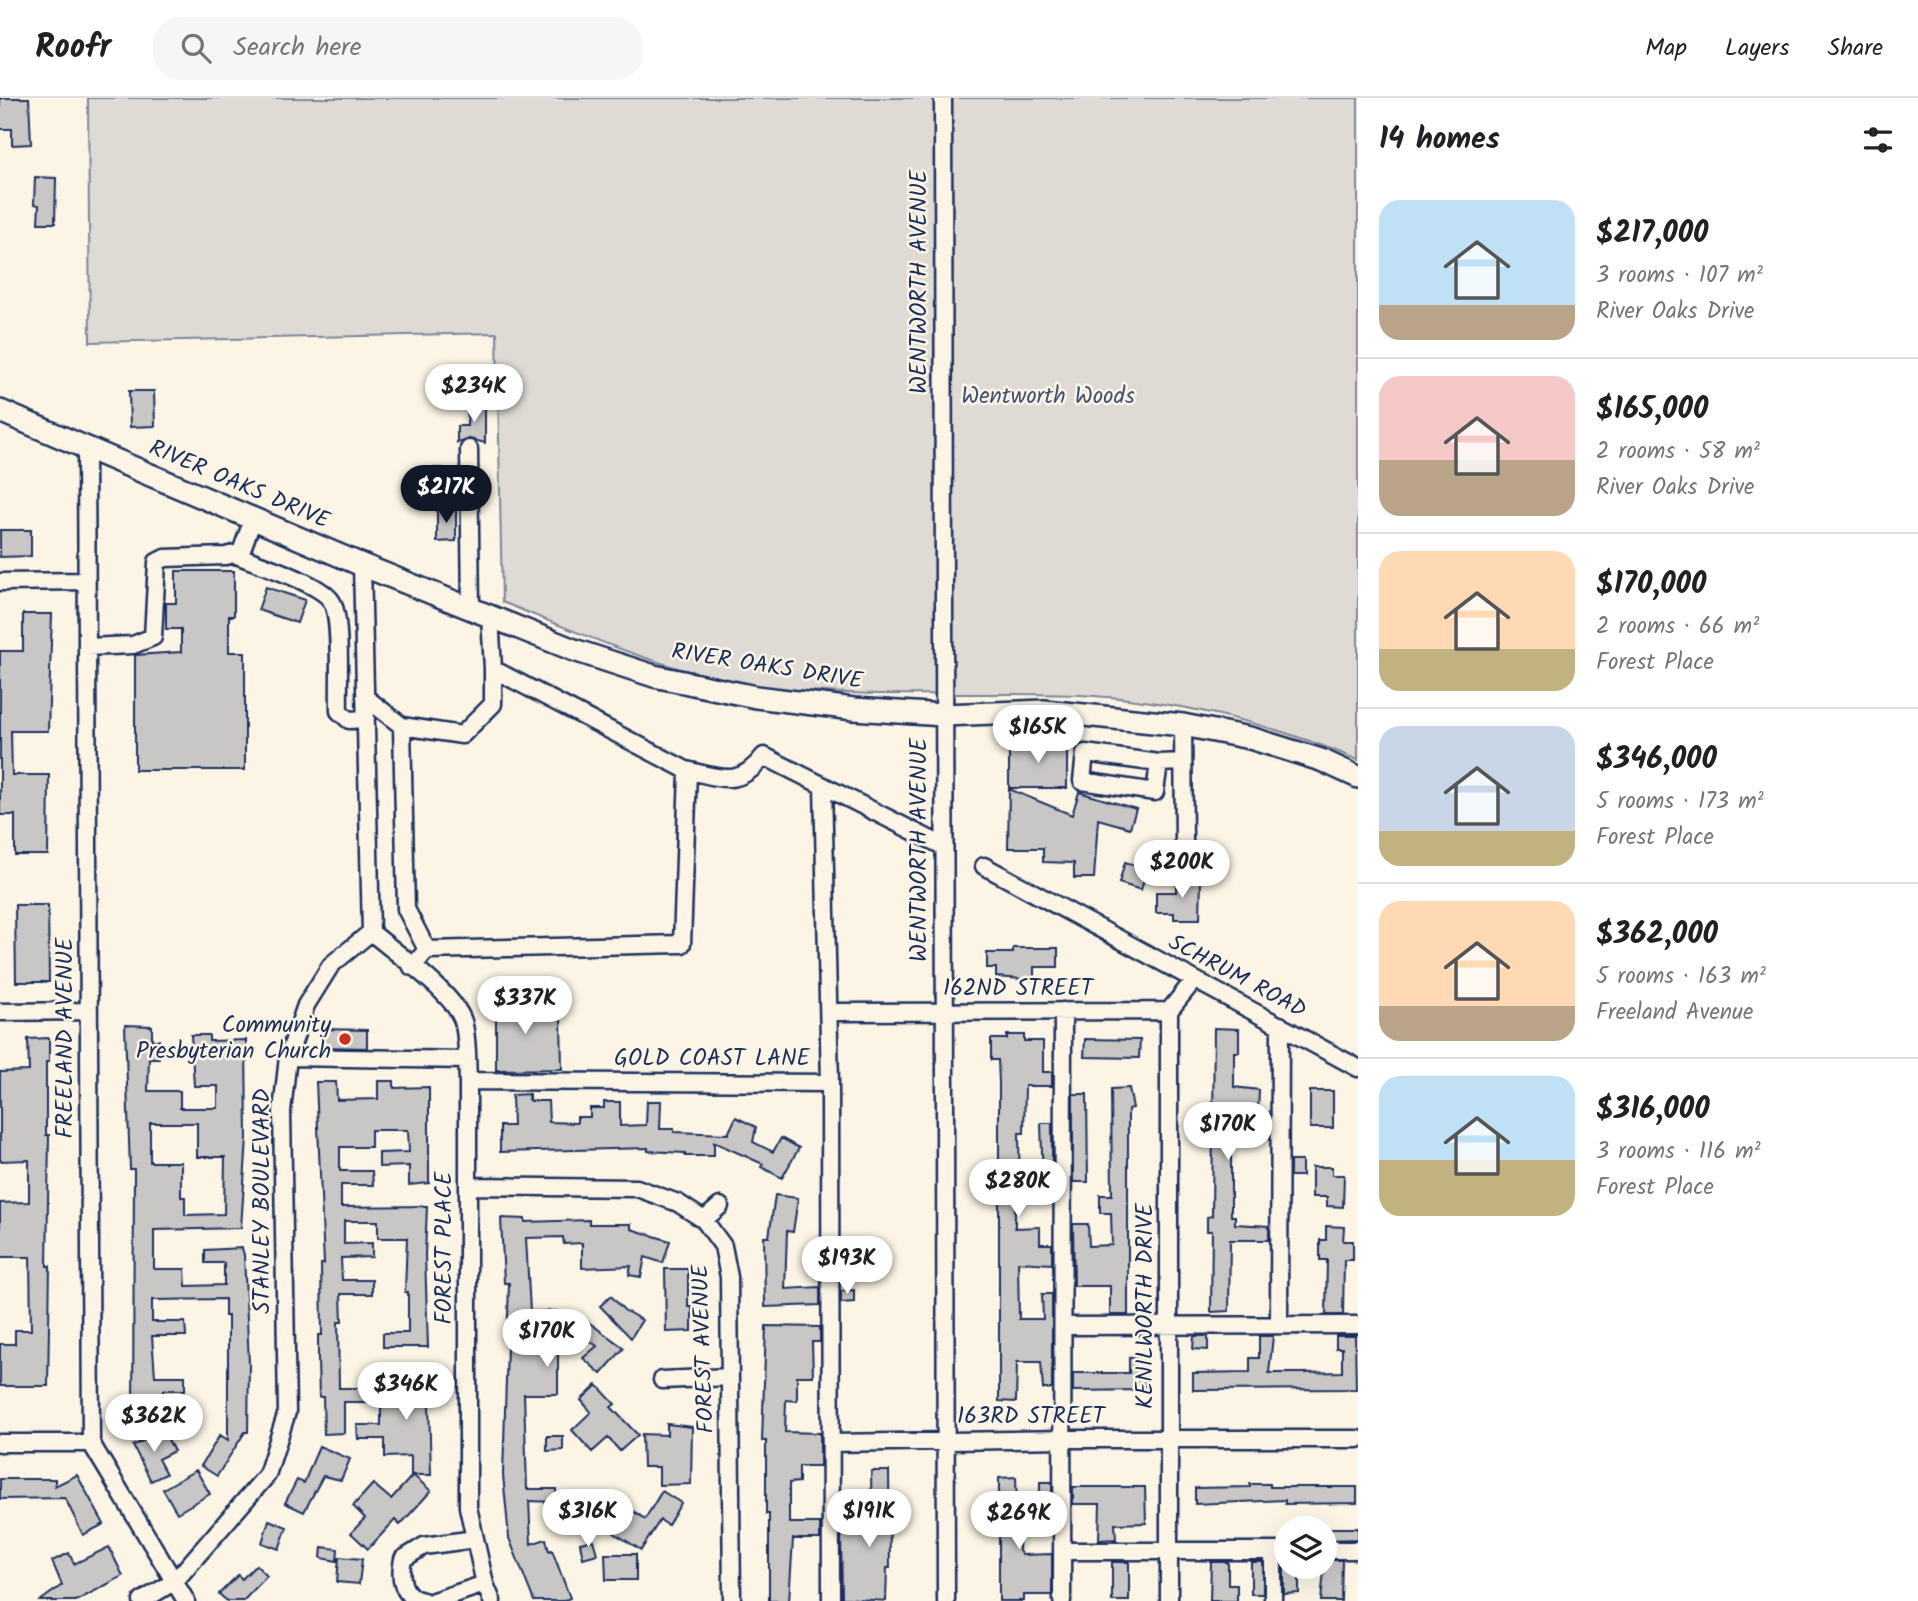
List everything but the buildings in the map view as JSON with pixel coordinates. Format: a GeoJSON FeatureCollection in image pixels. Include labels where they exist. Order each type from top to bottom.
{"type":"FeatureCollection","features":[{"type":"Feature","properties":{"kind":"main road","name":"RIVER OAKS DRIVE"},"geometry":{"type":"LineString","coordinates":[[0,411],[362,565],[574,650],[654,676],[755,697],[854,709],[943,715],[1044,711],[1183,725],[1274,745],[1321,760],[1358,777]]}},
{"type":"Feature","properties":{"kind":"street","name":"WENTWORTH AVENUE"},"geometry":{"type":"LineString","coordinates":[[943,98],[946,1601]]}},
{"type":"Feature","properties":{"kind":"street","name":"FREELAND AVENUE"},"geometry":{"type":"LineString","coordinates":[[86,448],[91,1443]]}},
{"type":"Feature","properties":{"kind":"street"},"geometry":{"type":"LineString","coordinates":[[365,697],[402,726],[461,735],[493,704],[493,669],[473,566],[469,449]]}},
{"type":"Feature","properties":{"kind":"street"},"geometry":{"type":"LineString","coordinates":[[87,647],[133,645],[153,637],[157,562],[165,558],[241,552],[253,519]]}},
{"type":"Feature","properties":{"kind":"street"},"geometry":{"type":"LineString","coordinates":[[234,554],[316,588],[332,600],[337,617],[339,711],[349,720],[366,719]]}},
{"type":"Feature","properties":{"kind":"street"},"geometry":{"type":"LineString","coordinates":[[362,565],[371,932]]}},
{"type":"Feature","properties":{"kind":"street"},"geometry":{"type":"LineString","coordinates":[[0,582],[86,581]]}},
{"type":"Feature","properties":{"kind":"street"},"geometry":{"type":"LineString","coordinates":[[493,669],[686,770],[730,780],[751,773],[764,756],[943,846]]}},
{"type":"Feature","properties":{"kind":"street"},"geometry":{"type":"LineString","coordinates":[[1183,725],[1184,843]]}},
{"type":"Feature","properties":{"kind":"street"},"geometry":{"type":"LineString","coordinates":[[402,726],[406,909],[427,950]]}},
{"type":"Feature","properties":{"kind":"street"},"geometry":{"type":"LineString","coordinates":[[1159,763],[1155,792],[1082,781],[1085,753],[1159,763],[1183,762]]}},
{"type":"Feature","properties":{"kind":"street"},"geometry":{"type":"LineString","coordinates":[[412,967],[427,950],[682,944],[686,770]]}},
{"type":"Feature","properties":{"kind":"street"},"geometry":{"type":"LineString","coordinates":[[823,786],[830,1083],[831,1601]]}},
{"type":"Feature","properties":{"kind":"street","name":"SCHRUM ROAD"},"geometry":{"type":"LineString","coordinates":[[984,866],[1358,1068]]}},
{"type":"Feature","properties":{"kind":"street","name":"FOREST PLACE"},"geometry":{"type":"LineString","coordinates":[[371,932],[452,1004],[464,1023],[468,1080],[468,1507],[485,1584],[492,1601]]}},
{"type":"Feature","properties":{"kind":"street","name":"STANLEY BOULEVARD"},"geometry":{"type":"LineString","coordinates":[[142,1601],[175,1581],[267,1475],[287,1412],[282,1111],[288,1057],[306,1005],[331,965],[371,932]]}},
{"type":"Feature","properties":{"kind":"street"},"geometry":{"type":"LineString","coordinates":[[1169,1011],[1194,981]]}},
{"type":"Feature","properties":{"kind":"street"},"geometry":{"type":"LineString","coordinates":[[0,1012],[89,1011]]}},
{"type":"Feature","properties":{"kind":"street"},"geometry":{"type":"LineString","coordinates":[[1062,1601],[1063,1011]]}},
{"type":"Feature","properties":{"kind":"street","name":"162ND STREET"},"geometry":{"type":"LineString","coordinates":[[828,1012],[1169,1011]]}},
{"type":"Feature","properties":{"kind":"street","name":"KENILWORTH DRIVE"},"geometry":{"type":"LineString","coordinates":[[1169,1011],[1169,1601]]}},
{"type":"Feature","properties":{"kind":"street"},"geometry":{"type":"LineString","coordinates":[[1279,1325],[1280,1025]]}},
{"type":"Feature","properties":{"kind":"street"},"geometry":{"type":"LineString","coordinates":[[288,1057],[467,1060]]}},
{"type":"Feature","properties":{"kind":"street","name":"GOLD COAST LANE"},"geometry":{"type":"LineString","coordinates":[[468,1080],[830,1083]]}},
{"type":"Feature","properties":{"kind":"street","name":"FOREST AVENUE"},"geometry":{"type":"LineString","coordinates":[[468,1186],[636,1188],[678,1203],[704,1220],[723,1246],[729,1277],[732,1601]]}},
{"type":"Feature","properties":{"kind":"street"},"geometry":{"type":"LineString","coordinates":[[704,1220],[720,1206]]}},
{"type":"Feature","properties":{"kind":"street"},"geometry":{"type":"LineString","coordinates":[[1063,1326],[1358,1325]]}},
{"type":"Feature","properties":{"kind":"street"},"geometry":{"type":"LineString","coordinates":[[662,1380],[729,1377]]}},
{"type":"Feature","properties":{"kind":"street","name":"163RD STREET"},"geometry":{"type":"LineString","coordinates":[[831,1443],[1063,1439],[1358,1439]]}},
{"type":"Feature","properties":{"kind":"street"},"geometry":{"type":"LineString","coordinates":[[0,1443],[91,1443],[186,1601]]}},
{"type":"Feature","properties":{"kind":"street"},"geometry":{"type":"LineString","coordinates":[[423,1601],[408,1594],[402,1583],[400,1571],[403,1559],[424,1546],[475,1539]]}},
{"type":"Feature","properties":{"kind":"street"},"geometry":{"type":"LineString","coordinates":[[1337,1550],[1358,1550]]}},
{"type":"Feature","properties":{"kind":"street"},"geometry":{"type":"LineString","coordinates":[[1062,1551],[1274,1551]]}},
{"type":"Feature","properties":{"kind":"street"},"geometry":{"type":"LineString","coordinates":[[1273,1601],[1276,1579]]}},
{"type":"Feature","properties":{"kind":"street"},"geometry":{"type":"LineString","coordinates":[[433,1601],[485,1584]]}},
{"type":"Feature","properties":{"kind":"green space","name":"Wentworth Woods"},"geometry":{"type":"Polygon","coordinates":[[[88,98],[1358,98],[1358,760],[1257,724],[1151,702],[1081,695],[839,693],[758,686],[725,680],[627,652],[502,602],[497,333],[90,342],[88,98]]]}},
{"type":"Feature","properties":{"kind":"place","name":"Community Presbyterian Church"},"geometry":{"type":"Point","coordinates":[345,1039]}}]}
